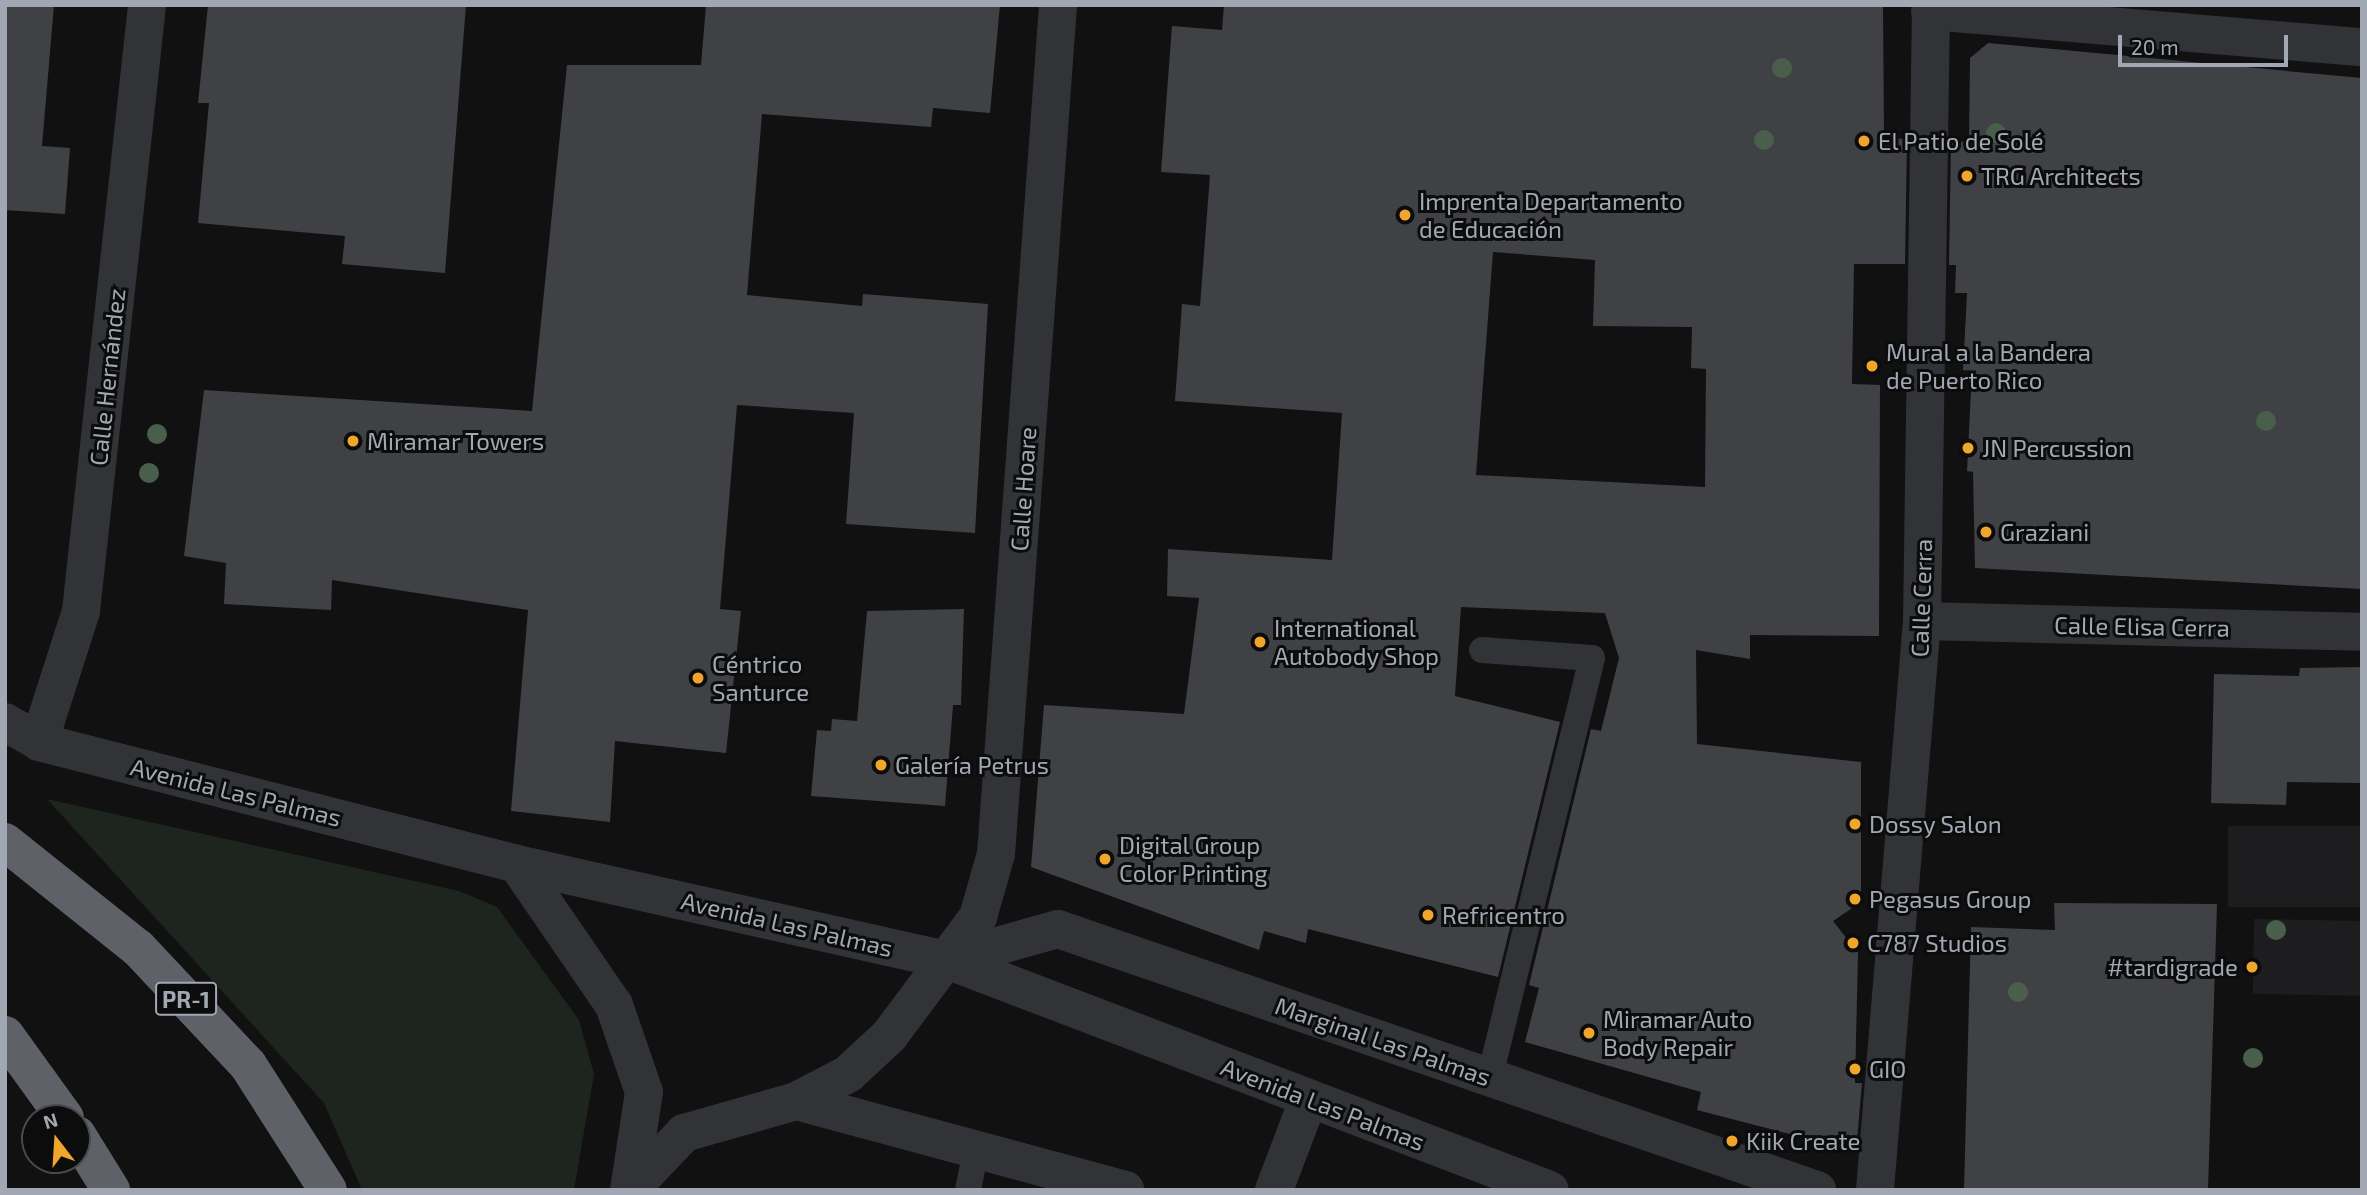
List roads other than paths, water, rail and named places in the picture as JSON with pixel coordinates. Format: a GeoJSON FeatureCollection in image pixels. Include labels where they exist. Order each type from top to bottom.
{"type":"FeatureCollection","features":[{"type":"Feature","properties":{"kind":"highway","name":"PR-1"},"geometry":{"type":"LineString","coordinates":[[5,842],[138,948],[248,1065],[328,1190]]}},
{"type":"Feature","properties":{"kind":"highway"},"geometry":{"type":"LineString","coordinates":[[5,1035],[55,1104]]}},
{"type":"Feature","properties":{"kind":"highway"},"geometry":{"type":"LineString","coordinates":[[91,1158],[111,1190]]}},
{"type":"Feature","properties":{"kind":"street","name":"Calle Hernández"},"geometry":{"type":"LineString","coordinates":[[39,742],[81,611],[146,5]]}},
{"type":"Feature","properties":{"kind":"street","name":"Calle Hoare"},"geometry":{"type":"LineString","coordinates":[[629,1190],[684,1133],[796,1101],[848,1074],[869,1055],[947,960],[978,917],[996,854],[1058,5]]}},
{"type":"Feature","properties":{"kind":"street"},"geometry":{"type":"LineString","coordinates":[[1931,8],[2362,47]]}},
{"type":"Feature","properties":{"kind":"street","name":"Calle Cerra"},"geometry":{"type":"LineString","coordinates":[[1875,1190],[1922,621],[1931,8]]}},
{"type":"Feature","properties":{"kind":"street","name":"Calle Elisa Cerra"},"geometry":{"type":"LineString","coordinates":[[1922,621],[2362,632]]}},
{"type":"Feature","properties":{"kind":"street","name":"Avenida Las Palmas"},"geometry":{"type":"LineString","coordinates":[[5,722],[39,742],[517,864],[947,960],[1550,1190]]}},
{"type":"Feature","properties":{"kind":"street"},"geometry":{"type":"LineString","coordinates":[[517,864],[614,1005],[644,1092],[629,1190]]}},
{"type":"Feature","properties":{"kind":"street","name":"Marginal Las Palmas"},"geometry":{"type":"LineString","coordinates":[[947,960],[1058,929],[1817,1190]]}},
{"type":"Feature","properties":{"kind":"street"},"geometry":{"type":"LineString","coordinates":[[1274,1190],[1309,1098]]}},
{"type":"Feature","properties":{"kind":"street"},"geometry":{"type":"LineString","coordinates":[[796,1101],[1125,1190]]}},
{"type":"Feature","properties":{"kind":"lane"},"geometry":{"type":"LineString","coordinates":[[1482,650],[1592,657],[1490,1077]]}},
{"type":"Feature","properties":{"kind":"lane"},"geometry":{"type":"LineString","coordinates":[[968,1190],[976,1150]]}},
{"type":"Feature","properties":{"kind":"place","name":"El Patio de Solé"},"geometry":{"type":"Point","coordinates":[1864,141]}},
{"type":"Feature","properties":{"kind":"place","name":"TRG Architects"},"geometry":{"type":"Point","coordinates":[1967,176]}},
{"type":"Feature","properties":{"kind":"place","name":"Imprenta Departamento de Educación"},"geometry":{"type":"Point","coordinates":[1405,215]}},
{"type":"Feature","properties":{"kind":"place","name":"Mural a la Bandera de Puerto Rico"},"geometry":{"type":"Point","coordinates":[1872,366]}},
{"type":"Feature","properties":{"kind":"place","name":"Miramar Towers"},"geometry":{"type":"Point","coordinates":[353,441]}},
{"type":"Feature","properties":{"kind":"place","name":"JN Percussion"},"geometry":{"type":"Point","coordinates":[1968,448]}},
{"type":"Feature","properties":{"kind":"place","name":"Graziani"},"geometry":{"type":"Point","coordinates":[1986,532]}},
{"type":"Feature","properties":{"kind":"place","name":"International Autobody Shop"},"geometry":{"type":"Point","coordinates":[1260,642]}},
{"type":"Feature","properties":{"kind":"place","name":"Céntrico Santurce"},"geometry":{"type":"Point","coordinates":[698,678]}},
{"type":"Feature","properties":{"kind":"place","name":"Galería Petrus"},"geometry":{"type":"Point","coordinates":[881,765]}},
{"type":"Feature","properties":{"kind":"place","name":"Dossy Salon"},"geometry":{"type":"Point","coordinates":[1855,824]}},
{"type":"Feature","properties":{"kind":"place","name":"Digital Group Color Printing"},"geometry":{"type":"Point","coordinates":[1105,859]}},
{"type":"Feature","properties":{"kind":"place","name":"Pegasus Group"},"geometry":{"type":"Point","coordinates":[1855,899]}},
{"type":"Feature","properties":{"kind":"place","name":"Refricentro"},"geometry":{"type":"Point","coordinates":[1428,915]}},
{"type":"Feature","properties":{"kind":"place","name":"C787 Studios"},"geometry":{"type":"Point","coordinates":[1853,943]}},
{"type":"Feature","properties":{"kind":"place","name":"#tardigrade"},"geometry":{"type":"Point","coordinates":[2252,967]}},
{"type":"Feature","properties":{"kind":"place","name":"Miramar Auto Body Repair"},"geometry":{"type":"Point","coordinates":[1589,1033]}},
{"type":"Feature","properties":{"kind":"place","name":"GIO"},"geometry":{"type":"Point","coordinates":[1855,1069]}},
{"type":"Feature","properties":{"kind":"place","name":"Kiik Create"},"geometry":{"type":"Point","coordinates":[1732,1141]}}]}
